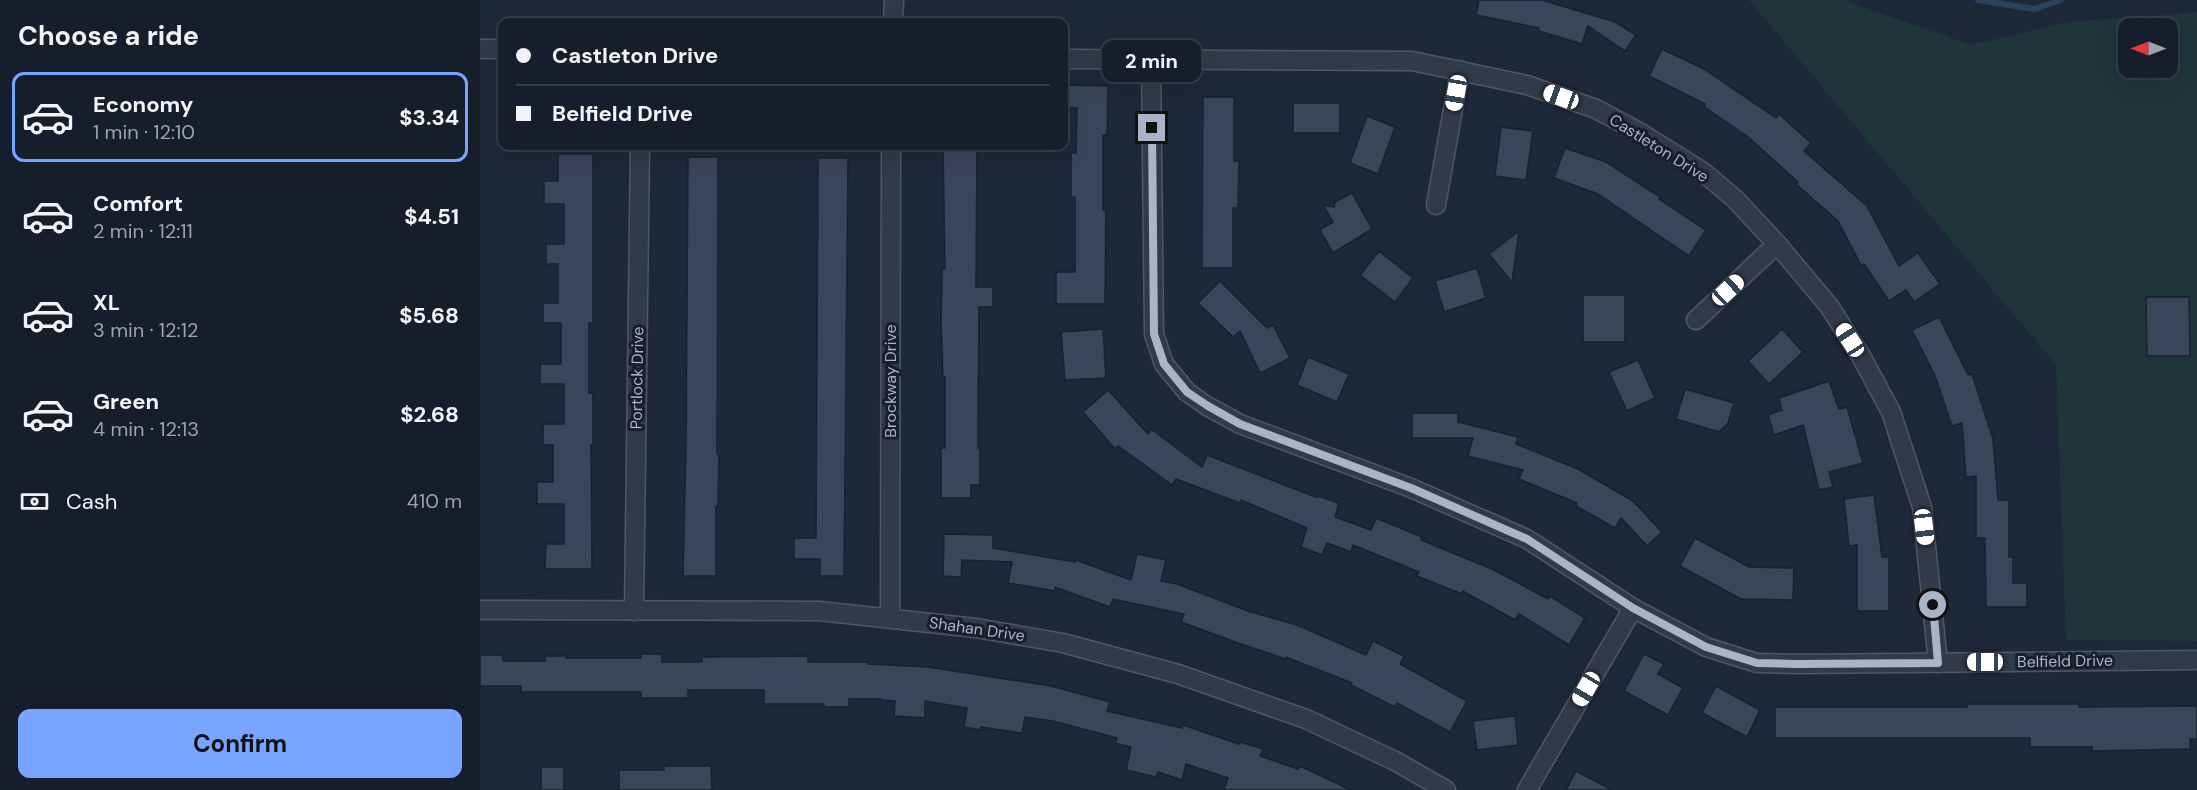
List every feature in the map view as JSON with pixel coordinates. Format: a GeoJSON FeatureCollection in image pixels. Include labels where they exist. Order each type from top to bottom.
{"type":"FeatureCollection","features":[{"type":"Feature","properties":{"kind":"street"},"geometry":{"type":"LineString","coordinates":[[893,18],[894,0]]}},
{"type":"Feature","properties":{"kind":"street"},"geometry":{"type":"LineString","coordinates":[[480,49],[498,50]]}},
{"type":"Feature","properties":{"kind":"street","name":"Castleton Drive"},"geometry":{"type":"LineString","coordinates":[[1068,58],[1412,61],[1527,85],[1596,109],[1639,132],[1703,172],[1735,199],[1777,244],[1829,306],[1861,356],[1892,412],[1922,507],[1938,663]]}},
{"type":"Feature","properties":{"kind":"street","name":"Belfield Drive"},"geometry":{"type":"LineString","coordinates":[[1151,59],[1154,334],[1164,364],[1187,392],[1208,406],[1240,424],[1411,488],[1527,539],[1633,608],[1706,647],[1757,663],[2197,660]]}},
{"type":"Feature","properties":{"kind":"street"},"geometry":{"type":"LineString","coordinates":[[1436,205],[1460,70]]}},
{"type":"Feature","properties":{"kind":"street","name":"Portlock Drive"},"geometry":{"type":"LineString","coordinates":[[634,611],[640,150]]}},
{"type":"Feature","properties":{"kind":"street","name":"Brockway Drive"},"geometry":{"type":"LineString","coordinates":[[890,617],[891,150]]}},
{"type":"Feature","properties":{"kind":"street"},"geometry":{"type":"LineString","coordinates":[[1696,320],[1777,244]]}},
{"type":"Feature","properties":{"kind":"street"},"geometry":{"type":"LineString","coordinates":[[1527,790],[1633,608]]}},
{"type":"Feature","properties":{"kind":"street","name":"Shahan Drive"},"geometry":{"type":"LineString","coordinates":[[480,609],[819,611],[976,628],[1063,643],[1178,674],[1306,719],[1395,761],[1446,790]]}},
{"type":"Feature","properties":{"kind":"green space"},"geometry":{"type":"Polygon","coordinates":[[[1749,0],[1844,0],[1971,45],[2068,22],[2118,18],[2118,78],[2178,78],[2178,18],[2120,18],[2197,12],[2197,641],[2066,640],[2056,365],[1749,0]]]}},
{"type":"Feature","properties":{"kind":"building"},"geometry":{"type":"Polygon","coordinates":[[[1479,0],[1542,0],[1615,22],[1636,35],[1625,51],[1588,26],[1582,44],[1539,31],[1539,28],[1476,15],[1479,0]]]}},
{"type":"Feature","properties":{"kind":"building"},"geometry":{"type":"Polygon","coordinates":[[[1662,49],[1704,69],[1776,118],[1779,114],[1811,143],[1804,151],[1867,206],[1899,266],[1918,253],[1940,284],[1914,302],[1906,290],[1889,301],[1864,264],[1861,265],[1838,221],[1796,184],[1798,182],[1747,136],[1704,107],[1705,104],[1649,76],[1662,49]]]}},
{"type":"Feature","properties":{"kind":"building"},"geometry":{"type":"Polygon","coordinates":[[[1068,85],[1108,86],[1107,135],[1103,135],[1103,210],[1106,210],[1105,304],[1056,304],[1056,272],[1075,272],[1075,197],[1071,197],[1071,153],[1076,153],[1077,108],[1068,108],[1068,85]]]}},
{"type":"Feature","properties":{"kind":"building"},"geometry":{"type":"Polygon","coordinates":[[[1203,97],[1234,97],[1234,161],[1239,161],[1238,208],[1233,208],[1233,268],[1202,268],[1203,97]]]}},
{"type":"Feature","properties":{"kind":"building"},"geometry":{"type":"Polygon","coordinates":[[[1293,103],[1340,103],[1340,133],[1293,133],[1293,103]]]}},
{"type":"Feature","properties":{"kind":"building"},"geometry":{"type":"Polygon","coordinates":[[[1367,116],[1395,127],[1378,174],[1350,163],[1367,116]]]}},
{"type":"Feature","properties":{"kind":"building"},"geometry":{"type":"Polygon","coordinates":[[[1501,127],[1533,131],[1526,180],[1495,176],[1501,127]]]}},
{"type":"Feature","properties":{"kind":"building"},"geometry":{"type":"Polygon","coordinates":[[[1565,148],[1606,162],[1706,230],[1689,256],[1598,194],[1554,178],[1565,148]]]}},
{"type":"Feature","properties":{"kind":"building"},"geometry":{"type":"Polygon","coordinates":[[[943,150],[977,150],[976,287],[993,287],[993,307],[979,307],[980,485],[971,485],[971,498],[941,498],[941,448],[945,448],[945,377],[943,378],[941,327],[942,269],[945,269],[943,150]]]}},
{"type":"Feature","properties":{"kind":"building"},"geometry":{"type":"Polygon","coordinates":[[[558,154],[593,154],[593,323],[589,323],[589,393],[593,393],[592,569],[545,569],[546,544],[564,544],[564,504],[537,504],[537,482],[553,482],[553,445],[543,445],[543,424],[564,424],[564,384],[540,384],[540,364],[561,364],[561,323],[543,323],[543,303],[558,303],[558,264],[546,264],[546,244],[564,244],[564,204],[544,204],[544,181],[558,181],[558,154]]]}},
{"type":"Feature","properties":{"kind":"building"},"geometry":{"type":"Polygon","coordinates":[[[688,157],[718,157],[717,454],[719,455],[716,576],[683,576],[688,157]]]}},
{"type":"Feature","properties":{"kind":"building"},"geometry":{"type":"Polygon","coordinates":[[[818,158],[848,158],[844,576],[820,576],[820,559],[794,559],[794,538],[816,538],[818,158]]]}},
{"type":"Feature","properties":{"kind":"building"},"geometry":{"type":"Polygon","coordinates":[[[1352,193],[1372,229],[1333,253],[1320,230],[1333,222],[1323,205],[1334,207],[1335,202],[1352,193]]]}},
{"type":"Feature","properties":{"kind":"building"},"geometry":{"type":"Polygon","coordinates":[[[1519,231],[1512,282],[1489,254],[1519,231]]]}},
{"type":"Feature","properties":{"kind":"building"},"geometry":{"type":"Polygon","coordinates":[[[1379,251],[1413,278],[1395,302],[1360,275],[1379,251]]]}},
{"type":"Feature","properties":{"kind":"building"},"geometry":{"type":"Polygon","coordinates":[[[1477,268],[1486,298],[1444,312],[1435,281],[1477,268]]]}},
{"type":"Feature","properties":{"kind":"building"},"geometry":{"type":"Polygon","coordinates":[[[1220,281],[1267,328],[1273,325],[1290,358],[1260,373],[1240,331],[1233,337],[1198,303],[1220,281]]]}},
{"type":"Feature","properties":{"kind":"building"},"geometry":{"type":"Polygon","coordinates":[[[1583,295],[1625,295],[1625,342],[1583,342],[1583,295]]]}},
{"type":"Feature","properties":{"kind":"building"},"geometry":{"type":"Polygon","coordinates":[[[2146,297],[2189,297],[2190,356],[2147,356],[2146,297]]]}},
{"type":"Feature","properties":{"kind":"building"},"geometry":{"type":"Polygon","coordinates":[[[1939,317],[1968,375],[1972,374],[1993,439],[1998,500],[2009,500],[2009,557],[2013,557],[2013,583],[2027,583],[2027,607],[1986,607],[1985,538],[1976,538],[1976,476],[1966,477],[1962,423],[1952,426],[1936,378],[1912,330],[1939,317]]]}},
{"type":"Feature","properties":{"kind":"building"},"geometry":{"type":"Polygon","coordinates":[[[1103,329],[1106,378],[1065,380],[1061,332],[1103,329]]]}},
{"type":"Feature","properties":{"kind":"building"},"geometry":{"type":"Polygon","coordinates":[[[1782,329],[1803,352],[1769,384],[1748,361],[1782,329]]]}},
{"type":"Feature","properties":{"kind":"building"},"geometry":{"type":"Polygon","coordinates":[[[1308,357],[1349,374],[1337,402],[1297,385],[1308,357]]]}},
{"type":"Feature","properties":{"kind":"building"},"geometry":{"type":"Polygon","coordinates":[[[1638,360],[1655,398],[1627,411],[1609,372],[1638,360]]]}},
{"type":"Feature","properties":{"kind":"building"},"geometry":{"type":"Polygon","coordinates":[[[1829,381],[1839,409],[1847,407],[1863,463],[1829,472],[1833,487],[1819,490],[1803,425],[1774,435],[1768,415],[1782,410],[1779,398],[1829,381]]]}},
{"type":"Feature","properties":{"kind":"building"},"geometry":{"type":"Polygon","coordinates":[[[1685,389],[1734,403],[1728,423],[1719,432],[1676,419],[1685,389]]]}},
{"type":"Feature","properties":{"kind":"building"},"geometry":{"type":"Polygon","coordinates":[[[1108,390],[1148,434],[1151,429],[1202,467],[1207,455],[1318,498],[1318,496],[1339,503],[1335,517],[1371,530],[1376,518],[1422,537],[1421,540],[1492,569],[1548,599],[1550,596],[1585,618],[1569,645],[1519,614],[1515,620],[1463,591],[1462,594],[1417,576],[1419,572],[1353,545],[1351,552],[1327,543],[1322,555],[1301,547],[1307,528],[1241,500],[1240,503],[1176,479],[1172,485],[1118,446],[1115,449],[1083,412],[1108,390]]]}},
{"type":"Feature","properties":{"kind":"building"},"geometry":{"type":"Polygon","coordinates":[[[1412,413],[1458,413],[1458,422],[1518,437],[1516,444],[1578,469],[1633,501],[1662,532],[1647,546],[1621,518],[1615,528],[1576,506],[1577,503],[1519,479],[1523,470],[1468,456],[1473,438],[1412,438],[1412,413]]]}},
{"type":"Feature","properties":{"kind":"building"},"geometry":{"type":"Polygon","coordinates":[[[1874,495],[1882,557],[1889,557],[1889,611],[1857,611],[1857,545],[1849,546],[1844,499],[1874,495]]]}},
{"type":"Feature","properties":{"kind":"building"},"geometry":{"type":"Polygon","coordinates":[[[944,534],[993,535],[993,548],[1075,562],[1076,560],[1131,580],[1137,554],[1166,560],[1161,581],[1177,584],[1248,611],[1297,625],[1366,655],[1373,641],[1404,656],[1400,664],[1467,701],[1450,732],[1397,703],[1395,707],[1351,685],[1352,683],[1286,657],[1286,659],[1181,622],[1184,614],[1113,599],[1110,607],[1055,587],[1055,591],[1008,583],[1012,562],[962,560],[961,577],[943,576],[944,534]]]}},
{"type":"Feature","properties":{"kind":"building"},"geometry":{"type":"Polygon","coordinates":[[[1695,538],[1749,567],[1794,568],[1793,600],[1741,599],[1680,566],[1695,538]]]}},
{"type":"Feature","properties":{"kind":"building"},"geometry":{"type":"Polygon","coordinates":[[[641,654],[662,654],[662,662],[702,662],[702,657],[808,656],[808,662],[868,662],[868,664],[928,667],[1051,686],[1110,702],[1107,711],[1182,728],[1183,725],[1239,744],[1240,742],[1263,749],[1260,756],[1298,769],[1300,766],[1351,790],[1224,790],[1228,778],[1186,764],[1182,780],[1158,772],[1156,777],[1126,770],[1131,747],[1115,743],[1117,738],[1053,721],[1025,717],[1022,733],[964,727],[967,708],[925,701],[925,718],[894,716],[895,701],[881,699],[849,699],[849,707],[824,707],[824,704],[764,704],[764,690],[688,690],[688,698],[641,698],[641,692],[521,692],[521,686],[480,686],[480,655],[503,655],[503,661],[545,661],[545,656],[641,658],[641,654]]]}},
{"type":"Feature","properties":{"kind":"building"},"geometry":{"type":"Polygon","coordinates":[[[1644,654],[1664,664],[1658,674],[1683,688],[1668,715],[1624,691],[1644,654]]]}},
{"type":"Feature","properties":{"kind":"building"},"geometry":{"type":"Polygon","coordinates":[[[1716,686],[1760,710],[1747,737],[1702,713],[1716,686]]]}},
{"type":"Feature","properties":{"kind":"building"},"geometry":{"type":"Polygon","coordinates":[[[1967,704],[2079,704],[2079,707],[2197,706],[2197,739],[2190,739],[2190,749],[2092,751],[2092,747],[2030,747],[2030,738],[1775,738],[1775,707],[1967,707],[1967,704]]]}},
{"type":"Feature","properties":{"kind":"building"},"geometry":{"type":"Polygon","coordinates":[[[1515,716],[1518,745],[1477,750],[1473,721],[1515,716]]]}},
{"type":"Feature","properties":{"kind":"building"},"geometry":{"type":"Polygon","coordinates":[[[664,766],[711,766],[712,790],[619,790],[619,770],[664,770],[664,766]]]}},
{"type":"Feature","properties":{"kind":"building"},"geometry":{"type":"Polygon","coordinates":[[[541,767],[564,767],[564,790],[541,790],[541,767]]]}},
{"type":"Feature","properties":{"kind":"building"},"geometry":{"type":"Polygon","coordinates":[[[1576,771],[1612,790],[1566,790],[1576,771]]]}},
{"type":"Feature","properties":{"kind":"waterway"},"geometry":{"type":"LineString","coordinates":[[1978,0],[2035,9],[2061,0]]}},
{"type":"Feature","properties":{"kind":"route"},"geometry":{"type":"LineString","coordinates":[[1152,128],[1154,334],[1164,364],[1187,392],[1208,406],[1240,424],[1411,488],[1527,539],[1633,608],[1706,647],[1757,663],[1938,663],[1933,605]]}}]}
